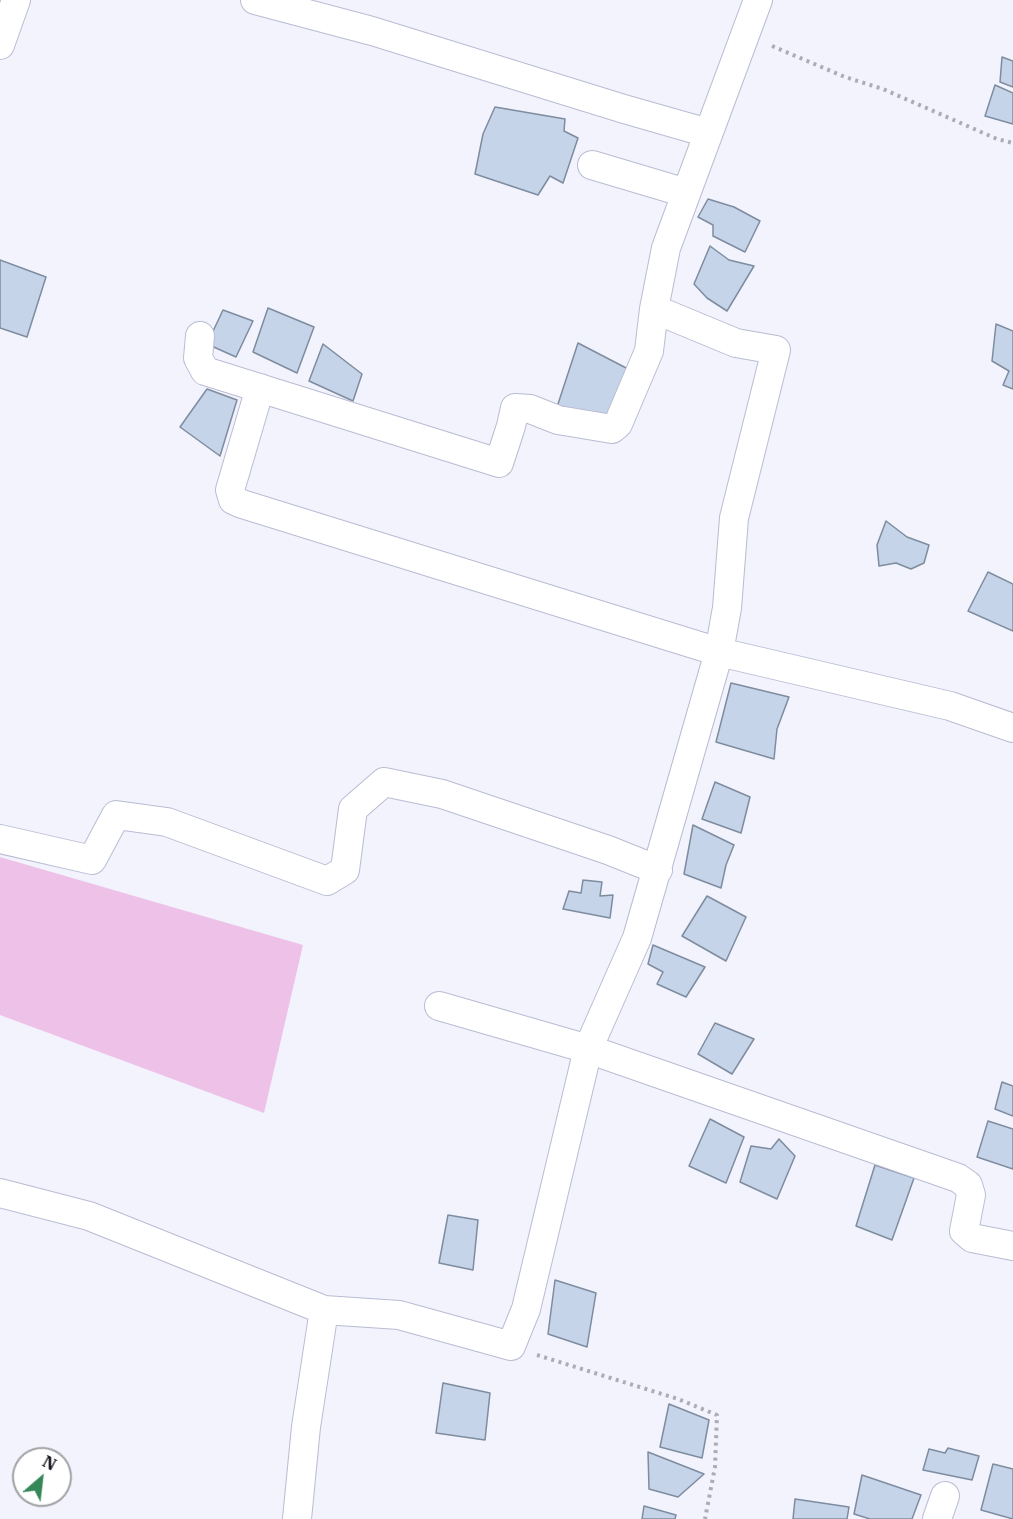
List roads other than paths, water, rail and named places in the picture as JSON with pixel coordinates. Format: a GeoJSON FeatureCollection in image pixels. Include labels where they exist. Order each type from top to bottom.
{"type":"FeatureCollection","features":[{"type":"Feature","properties":{"kind":"street"},"geometry":{"type":"LineString","coordinates":[[255,0],[372,31],[624,110],[708,133]]}},
{"type":"Feature","properties":{"kind":"street"},"geometry":{"type":"LineString","coordinates":[[200,336],[198,358],[206,371],[499,463],[512,426],[514,408],[530,409],[558,420],[612,429],[618,424],[649,351],[654,309],[666,248],[758,0]]}},
{"type":"Feature","properties":{"kind":"street"},"geometry":{"type":"LineString","coordinates":[[592,165],[686,193]]}},
{"type":"Feature","properties":{"kind":"street"},"geometry":{"type":"LineString","coordinates":[[0,1193],[89,1216],[324,1310],[399,1315],[511,1346],[526,1309],[588,1049],[637,938],[719,652],[727,608],[734,518],[776,350],[736,342],[654,309]]}},
{"type":"Feature","properties":{"kind":"street"},"geometry":{"type":"LineString","coordinates":[[260,388],[230,490],[233,500],[719,652],[950,706],[1013,728]]}},
{"type":"Feature","properties":{"kind":"street"},"geometry":{"type":"LineString","coordinates":[[0,839],[92,860],[116,815],[167,822],[327,880],[345,870],[353,809],[384,782],[442,794],[608,850],[658,870]]}},
{"type":"Feature","properties":{"kind":"street"},"geometry":{"type":"LineString","coordinates":[[439,1006],[588,1049],[958,1178],[968,1185],[971,1194],[964,1231],[972,1238],[1013,1246]]}},
{"type":"Feature","properties":{"kind":"street"},"geometry":{"type":"LineString","coordinates":[[297,1519],[306,1427],[324,1310]]}}]}
